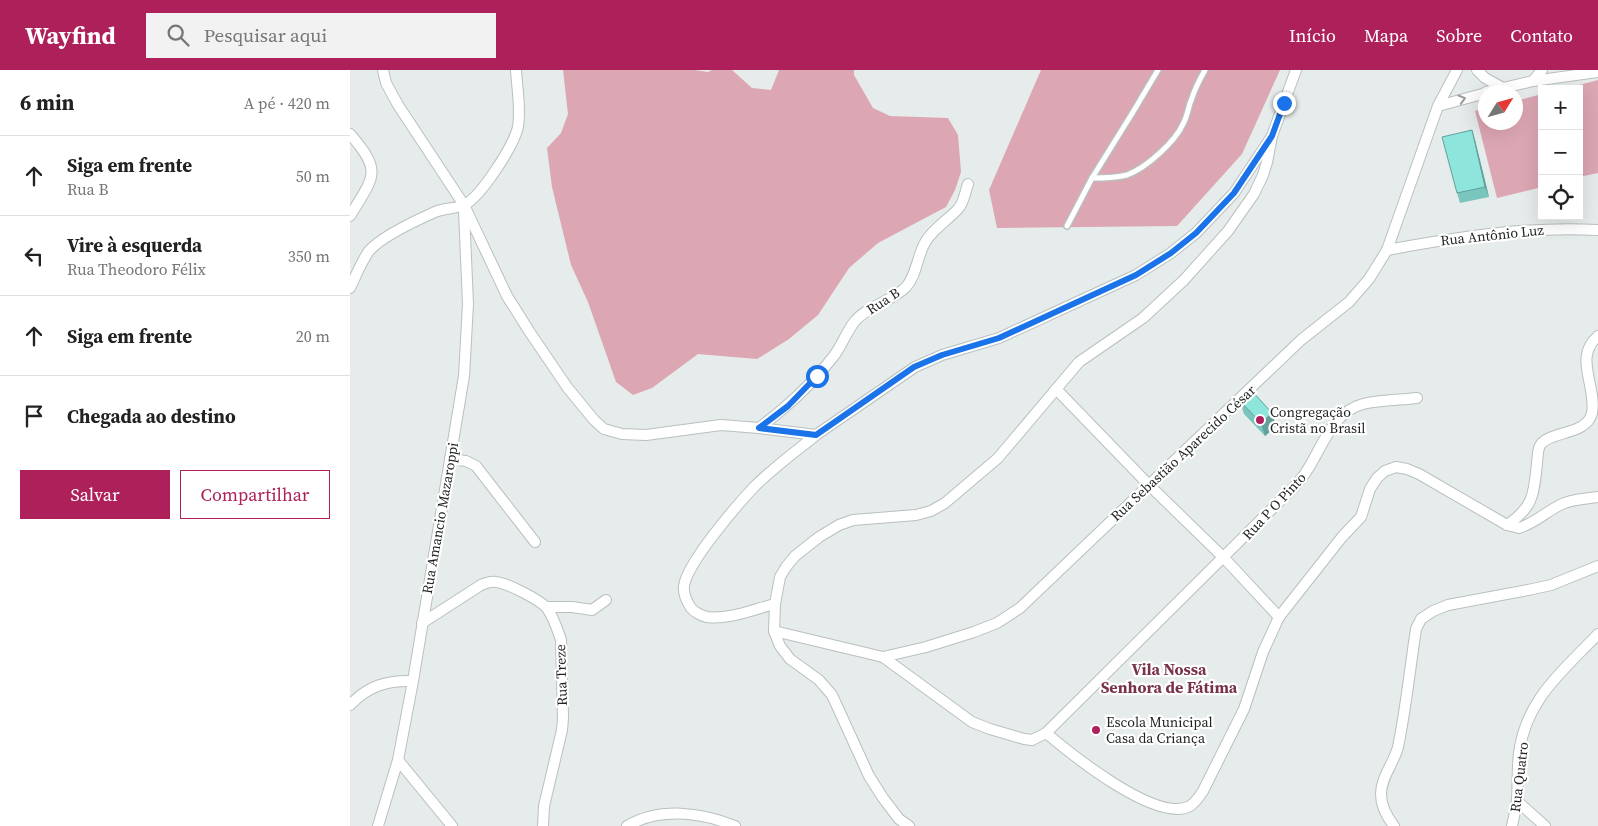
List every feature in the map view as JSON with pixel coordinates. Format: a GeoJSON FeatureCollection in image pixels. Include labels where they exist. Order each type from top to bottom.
{"type":"FeatureCollection","features":[{"type":"Feature","properties":{"kind":"street"},"geometry":{"type":"LineString","coordinates":[[383,70],[386,83],[398,105],[464,205],[504,288],[529,331],[567,387],[594,420],[604,428],[622,434],[646,435],[721,425],[816,435]]}},
{"type":"Feature","properties":{"kind":"street"},"geometry":{"type":"LineString","coordinates":[[350,288],[365,257],[377,244],[413,222],[434,212],[464,205],[478,194],[512,144],[518,128],[519,112],[516,70]]}},
{"type":"Feature","properties":{"kind":"street"},"geometry":{"type":"LineString","coordinates":[[908,826],[899,819],[869,776],[832,695],[819,680],[790,659],[783,651],[774,631],[775,604],[780,577],[795,556],[818,537],[839,525],[853,520],[916,515],[931,511],[945,503],[998,458],[1079,362],[1143,318],[1184,280],[1228,231],[1254,194],[1268,162],[1272,136],[1296,70]]}},
{"type":"Feature","properties":{"kind":"street","name":"Rua Sebastião Aparecido César"},"geometry":{"type":"LineString","coordinates":[[774,631],[883,657],[926,647],[974,632],[997,623],[1020,608],[1301,340],[1349,302],[1369,280],[1387,250],[1438,106],[1457,70]]}},
{"type":"Feature","properties":{"kind":"street"},"geometry":{"type":"LineString","coordinates":[[1477,70],[1485,78],[1498,85]]}},
{"type":"Feature","properties":{"kind":"street"},"geometry":{"type":"LineString","coordinates":[[1533,81],[1542,70]]}},
{"type":"Feature","properties":{"kind":"street"},"geometry":{"type":"LineString","coordinates":[[1516,85],[1564,74],[1598,72]]}},
{"type":"Feature","properties":{"kind":"street"},"geometry":{"type":"LineString","coordinates":[[1438,106],[1478,95]]}},
{"type":"Feature","properties":{"kind":"street"},"geometry":{"type":"LineString","coordinates":[[350,134],[364,151],[370,162],[372,172],[368,186],[350,216]]}},
{"type":"Feature","properties":{"kind":"street"},"geometry":{"type":"LineString","coordinates":[[775,604],[738,614],[716,617],[706,616],[693,610],[686,602],[683,587],[688,572],[718,528],[754,487],[816,435],[914,367],[942,355],[999,338],[1136,275],[1171,253],[1196,233],[1234,193],[1272,136]]}},
{"type":"Feature","properties":{"kind":"street","name":"Rua B"},"geometry":{"type":"LineString","coordinates":[[759,428],[788,406],[808,386],[834,355],[856,320],[869,309],[890,298],[906,286],[925,242],[959,208],[968,184]]}},
{"type":"Feature","properties":{"kind":"street","name":"Rua Amancio Mazaroppi"},"geometry":{"type":"LineString","coordinates":[[378,826],[398,760],[464,376],[468,304],[464,205]]}},
{"type":"Feature","properties":{"kind":"street","name":"Rua Antônio Luz"},"geometry":{"type":"LineString","coordinates":[[1387,250],[1496,232],[1550,229],[1598,230]]}},
{"type":"Feature","properties":{"kind":"street"},"geometry":{"type":"LineString","coordinates":[[1506,525],[1529,506],[1535,482],[1540,445],[1545,440],[1572,430],[1589,421],[1592,413],[1592,403],[1586,354],[1589,345],[1598,336]]}},
{"type":"Feature","properties":{"kind":"street"},"geometry":{"type":"LineString","coordinates":[[1056,389],[1148,484],[1224,558],[1279,618]]}},
{"type":"Feature","properties":{"kind":"street","name":"Rua P O Pinto"},"geometry":{"type":"LineString","coordinates":[[1046,734],[1294,487],[1306,472],[1333,425],[1348,412],[1364,404],[1417,398]]}},
{"type":"Feature","properties":{"kind":"street"},"geometry":{"type":"LineString","coordinates":[[450,459],[466,461],[476,466],[535,542]]}},
{"type":"Feature","properties":{"kind":"street"},"geometry":{"type":"LineString","coordinates":[[883,657],[972,722],[1024,739],[1032,740],[1046,734],[1113,784],[1167,807],[1181,808],[1190,806],[1203,791],[1244,709],[1263,652],[1279,618],[1342,537],[1361,517],[1370,489],[1377,478],[1385,471],[1396,468],[1407,469],[1419,474],[1506,525],[1519,528],[1525,527],[1559,505],[1569,501],[1598,497]]}},
{"type":"Feature","properties":{"kind":"street"},"geometry":{"type":"LineString","coordinates":[[1394,826],[1383,806],[1381,794],[1383,782],[1397,750],[1416,629],[1421,619],[1432,611],[1448,604],[1551,585],[1598,566]]}},
{"type":"Feature","properties":{"kind":"street"},"geometry":{"type":"LineString","coordinates":[[422,623],[481,585],[489,582],[498,582],[512,586],[546,607],[572,607],[592,610],[606,600]]}},
{"type":"Feature","properties":{"kind":"street","name":"Rua Treze"},"geometry":{"type":"LineString","coordinates":[[544,826],[544,806],[562,730],[563,718],[561,640],[546,607]]}},
{"type":"Feature","properties":{"kind":"street","name":"Rua Quatro"},"geometry":{"type":"LineString","coordinates":[[1512,826],[1517,801],[1519,752],[1533,709],[1554,678],[1598,634]]}},
{"type":"Feature","properties":{"kind":"street"},"geometry":{"type":"LineString","coordinates":[[350,705],[360,694],[376,686],[397,680],[413,681]]}},
{"type":"Feature","properties":{"kind":"street"},"geometry":{"type":"LineString","coordinates":[[398,760],[452,826]]}},
{"type":"Feature","properties":{"kind":"street"},"geometry":{"type":"LineString","coordinates":[[1517,801],[1545,826]]}},
{"type":"Feature","properties":{"kind":"street"},"geometry":{"type":"LineString","coordinates":[[627,826],[639,819],[650,816],[684,813],[719,820],[735,826]]}},
{"type":"Feature","properties":{"kind":"lane"},"geometry":{"type":"LineString","coordinates":[[1067,226],[1092,178],[1158,70]]}},
{"type":"Feature","properties":{"kind":"lane"},"geometry":{"type":"LineString","coordinates":[[1092,178],[1113,178],[1126,175],[1136,171],[1150,161],[1179,132],[1188,114],[1191,98],[1205,70]]}},
{"type":"Feature","properties":{"kind":"shaded area"},"geometry":{"type":"Polygon","coordinates":[[[563,70],[694,70],[708,72],[712,70],[732,70],[752,88],[771,90],[779,70],[854,70],[854,75],[873,108],[890,116],[948,118],[958,135],[961,172],[955,190],[946,207],[878,243],[849,268],[818,315],[789,339],[757,359],[698,354],[652,388],[633,395],[616,382],[588,302],[571,265],[552,187],[547,148],[561,133],[568,114],[563,70]]]}},
{"type":"Feature","properties":{"kind":"shaded area"},"geometry":{"type":"Polygon","coordinates":[[[1041,70],[1280,70],[1242,154],[1177,226],[997,228],[989,190],[1041,70]]]}},
{"type":"Feature","properties":{"kind":"shaded area"},"geometry":{"type":"Polygon","coordinates":[[[1598,80],[1598,173],[1583,176],[1583,85],[1579,85],[1598,80]]]}},
{"type":"Feature","properties":{"kind":"shaded area"},"geometry":{"type":"Polygon","coordinates":[[[1538,95],[1538,188],[1497,198],[1480,130],[1523,130],[1523,99],[1538,95]]]}},
{"type":"Feature","properties":{"kind":"shaded area"},"geometry":{"type":"Polygon","coordinates":[[[1478,110],[1478,123],[1475,111],[1478,110]]]}},
{"type":"Feature","properties":{"kind":"building"},"geometry":{"type":"Polygon","coordinates":[[[1472,130],[1485,187],[1457,193],[1442,137],[1472,130]]]}},
{"type":"Feature","properties":{"kind":"building"},"geometry":{"type":"Polygon","coordinates":[[[1246,390],[1249,392],[1251,390],[1272,413],[1261,423],[1240,401],[1242,399],[1240,397],[1246,390]]]}},
{"type":"Feature","properties":{"kind":"place","name":"Congregação Cristã no Brasil"},"geometry":{"type":"Point","coordinates":[1260,420]}},
{"type":"Feature","properties":{"kind":"place","name":"Escola Municipal Casa da Criança"},"geometry":{"type":"Point","coordinates":[1096,730]}},
{"type":"Feature","properties":{"kind":"district","name":"Vila Nossa Senhora de Fátima"},"geometry":{"type":"Point","coordinates":[1169,678]}},
{"type":"Feature","properties":{"kind":"route"},"geometry":{"type":"LineString","coordinates":[[817,376],[788,406],[759,428],[816,435],[914,367],[942,355],[999,338],[1136,275],[1171,253],[1216,214],[1234,193],[1272,136],[1284,103]]}}]}
